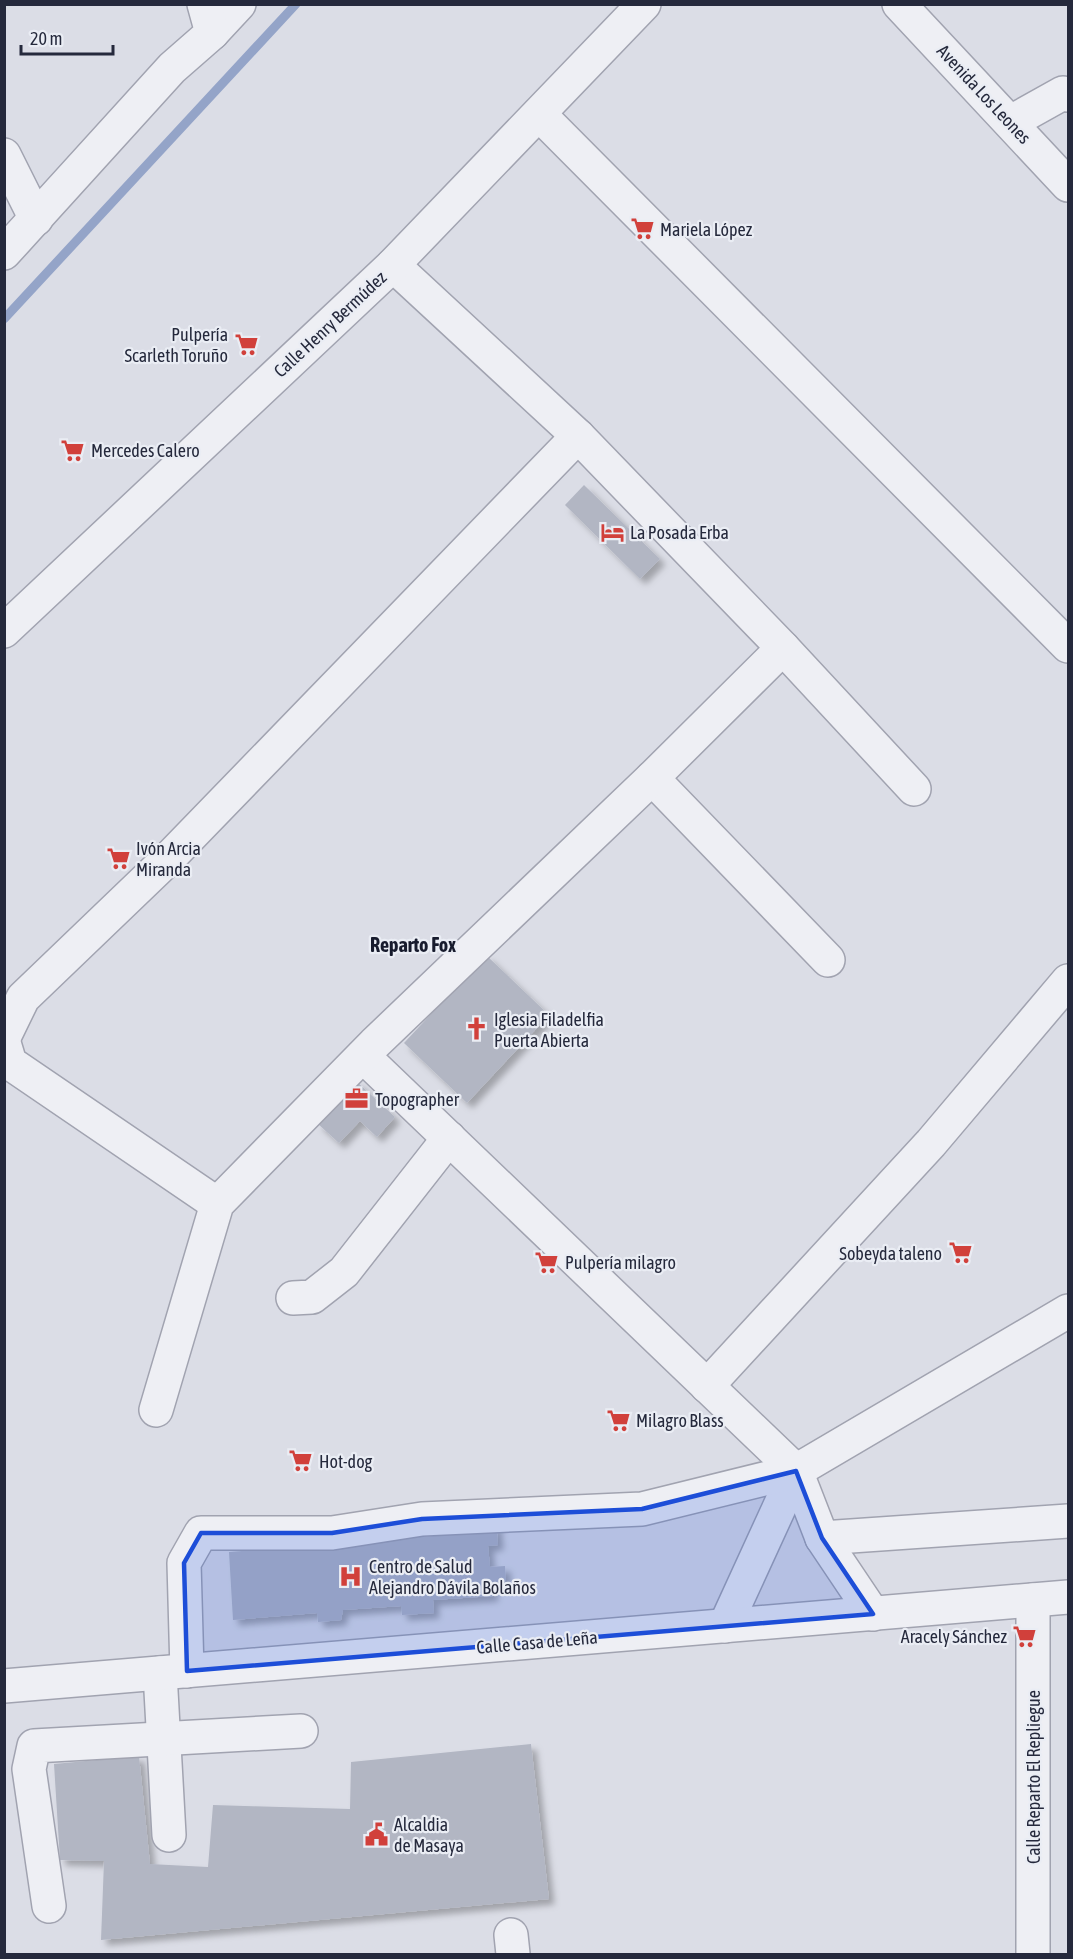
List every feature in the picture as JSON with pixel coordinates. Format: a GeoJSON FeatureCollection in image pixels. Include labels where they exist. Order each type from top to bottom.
{"type":"FeatureCollection","features":[{"type":"Feature","properties":{"kind":"street"},"geometry":{"type":"LineString","coordinates":[[4,253],[172,68],[208,19],[239,4]]}},
{"type":"Feature","properties":{"kind":"street","name":"Calle Henry Bermúdez"},"geometry":{"type":"LineString","coordinates":[[4,631],[393,265],[644,4]]}},
{"type":"Feature","properties":{"kind":"street","name":"Avenida Los Leones"},"geometry":{"type":"LineString","coordinates":[[898,4],[1068,185]]}},
{"type":"Feature","properties":{"kind":"street"},"geometry":{"type":"LineString","coordinates":[[1011,122],[1063,93],[1068,95]]}},
{"type":"Feature","properties":{"kind":"street"},"geometry":{"type":"LineString","coordinates":[[539,114],[1068,646]]}},
{"type":"Feature","properties":{"kind":"street"},"geometry":{"type":"LineString","coordinates":[[4,155],[36,219]]}},
{"type":"Feature","properties":{"kind":"street"},"geometry":{"type":"LineString","coordinates":[[393,265],[578,436],[783,648],[914,789]]}},
{"type":"Feature","properties":{"kind":"street"},"geometry":{"type":"LineString","coordinates":[[4,1036],[24,998],[172,855],[578,436]]}},
{"type":"Feature","properties":{"kind":"street"},"geometry":{"type":"LineString","coordinates":[[156,1410],[216,1204],[363,1056],[652,778],[783,648]]}},
{"type":"Feature","properties":{"kind":"street"},"geometry":{"type":"LineString","coordinates":[[652,778],[828,960]]}},
{"type":"Feature","properties":{"kind":"street"},"geometry":{"type":"LineString","coordinates":[[707,1386],[931,1143],[1068,981]]}},
{"type":"Feature","properties":{"kind":"street"},"geometry":{"type":"LineString","coordinates":[[4,1043],[10,1063],[216,1204]]}},
{"type":"Feature","properties":{"kind":"street"},"geometry":{"type":"LineString","coordinates":[[363,1056],[796,1471],[822,1538],[873,1614]]}},
{"type":"Feature","properties":{"kind":"street"},"geometry":{"type":"LineString","coordinates":[[293,1298],[312,1297],[344,1272],[449,1138]]}},
{"type":"Feature","properties":{"kind":"street"},"geometry":{"type":"LineString","coordinates":[[169,1835],[163,1737],[173,1672],[184,1563],[201,1533],[332,1533],[423,1519],[642,1509],[796,1471],[1068,1311]]}},
{"type":"Feature","properties":{"kind":"street"},"geometry":{"type":"LineString","coordinates":[[725,1626],[796,1471]]}},
{"type":"Feature","properties":{"kind":"street"},"geometry":{"type":"LineString","coordinates":[[822,1538],[1068,1521]]}},
{"type":"Feature","properties":{"kind":"street","name":"Calle Casa de Leña"},"geometry":{"type":"LineString","coordinates":[[4,1686],[1068,1597]]}},
{"type":"Feature","properties":{"kind":"street","name":"Calle Reparto El Repliegue"},"geometry":{"type":"LineString","coordinates":[[1033,1600],[1033,1954]]}},
{"type":"Feature","properties":{"kind":"street"},"geometry":{"type":"LineString","coordinates":[[49,1906],[29,1769],[34,1746],[301,1731]]}},
{"type":"Feature","properties":{"kind":"highlighted area"},"geometry":{"type":"Polygon","coordinates":[[[796,1471],[822,1538],[873,1614],[187,1671],[184,1563],[201,1533],[332,1533],[422,1519],[642,1509],[796,1471]]]}},
{"type":"Feature","properties":{"kind":"building","name":"La Posada Erba"},"geometry":{"type":"Polygon","coordinates":[[[584,485],[660,559],[640,579],[565,505],[584,485]]]}},
{"type":"Feature","properties":{"kind":"building","name":"Iglesia Filadelfia Puerta Abierta"},"geometry":{"type":"Polygon","coordinates":[[[486,955],[549,1015],[467,1103],[404,1043],[486,955]]]}},
{"type":"Feature","properties":{"kind":"building","name":"Topographer"},"geometry":{"type":"Polygon","coordinates":[[[356,1081],[395,1117],[377,1137],[360,1121],[339,1143],[317,1123],[356,1081]]]}},
{"type":"Feature","properties":{"kind":"building"},"geometry":{"type":"Polygon","coordinates":[[[496,1521],[498,1545],[488,1546],[490,1567],[505,1566],[506,1581],[492,1582],[493,1596],[433,1600],[434,1613],[402,1615],[401,1606],[343,1610],[341,1620],[318,1622],[317,1613],[233,1620],[229,1552],[484,1532],[496,1521]]]}},
{"type":"Feature","properties":{"kind":"building","name":"Alcaldia de Masaya"},"geometry":{"type":"Polygon","coordinates":[[[531,1744],[549,1899],[101,1940],[104,1861],[60,1860],[54,1764],[139,1756],[150,1864],[208,1867],[213,1805],[350,1809],[351,1762],[531,1744]]]}},
{"type":"Feature","properties":{"kind":"waterway"},"geometry":{"type":"LineString","coordinates":[[4,319],[296,4]]}},
{"type":"Feature","properties":{"kind":"place","name":"Mariela López"},"geometry":{"type":"Point","coordinates":[642,229]}},
{"type":"Feature","properties":{"kind":"place","name":"Pulpería Scarleth Toruño"},"geometry":{"type":"Point","coordinates":[246,344]}},
{"type":"Feature","properties":{"kind":"place","name":"Mercedes Calero"},"geometry":{"type":"Point","coordinates":[73,450]}},
{"type":"Feature","properties":{"kind":"place","name":"La Posada Erba"},"geometry":{"type":"Point","coordinates":[612,532]}},
{"type":"Feature","properties":{"kind":"place","name":"Ivón Arcia Miranda"},"geometry":{"type":"Point","coordinates":[118,858]}},
{"type":"Feature","properties":{"kind":"place","name":"Iglesia Filadelfia Puerta Abierta"},"geometry":{"type":"Point","coordinates":[476,1029]}},
{"type":"Feature","properties":{"kind":"place","name":"Topographer"},"geometry":{"type":"Point","coordinates":[357,1099]}},
{"type":"Feature","properties":{"kind":"place","name":"Sobeyda taleno"},"geometry":{"type":"Point","coordinates":[960,1253]}},
{"type":"Feature","properties":{"kind":"place","name":"Pulpería milagro"},"geometry":{"type":"Point","coordinates":[547,1262]}},
{"type":"Feature","properties":{"kind":"place","name":"Milagro Blass"},"geometry":{"type":"Point","coordinates":[618,1420]}},
{"type":"Feature","properties":{"kind":"place","name":"Hot-dog"},"geometry":{"type":"Point","coordinates":[301,1461]}},
{"type":"Feature","properties":{"kind":"place","name":"Centro de Salud Alejandro Dávila Bolaños"},"geometry":{"type":"Point","coordinates":[351,1576]}},
{"type":"Feature","properties":{"kind":"place","name":"Aracely Sánchez"},"geometry":{"type":"Point","coordinates":[1025,1636]}},
{"type":"Feature","properties":{"kind":"place","name":"Alcaldia de Masaya"},"geometry":{"type":"Point","coordinates":[376,1834]}},
{"type":"Feature","properties":{"kind":"district","name":"Reparto Fox"},"geometry":{"type":"Point","coordinates":[413,944]}}]}
